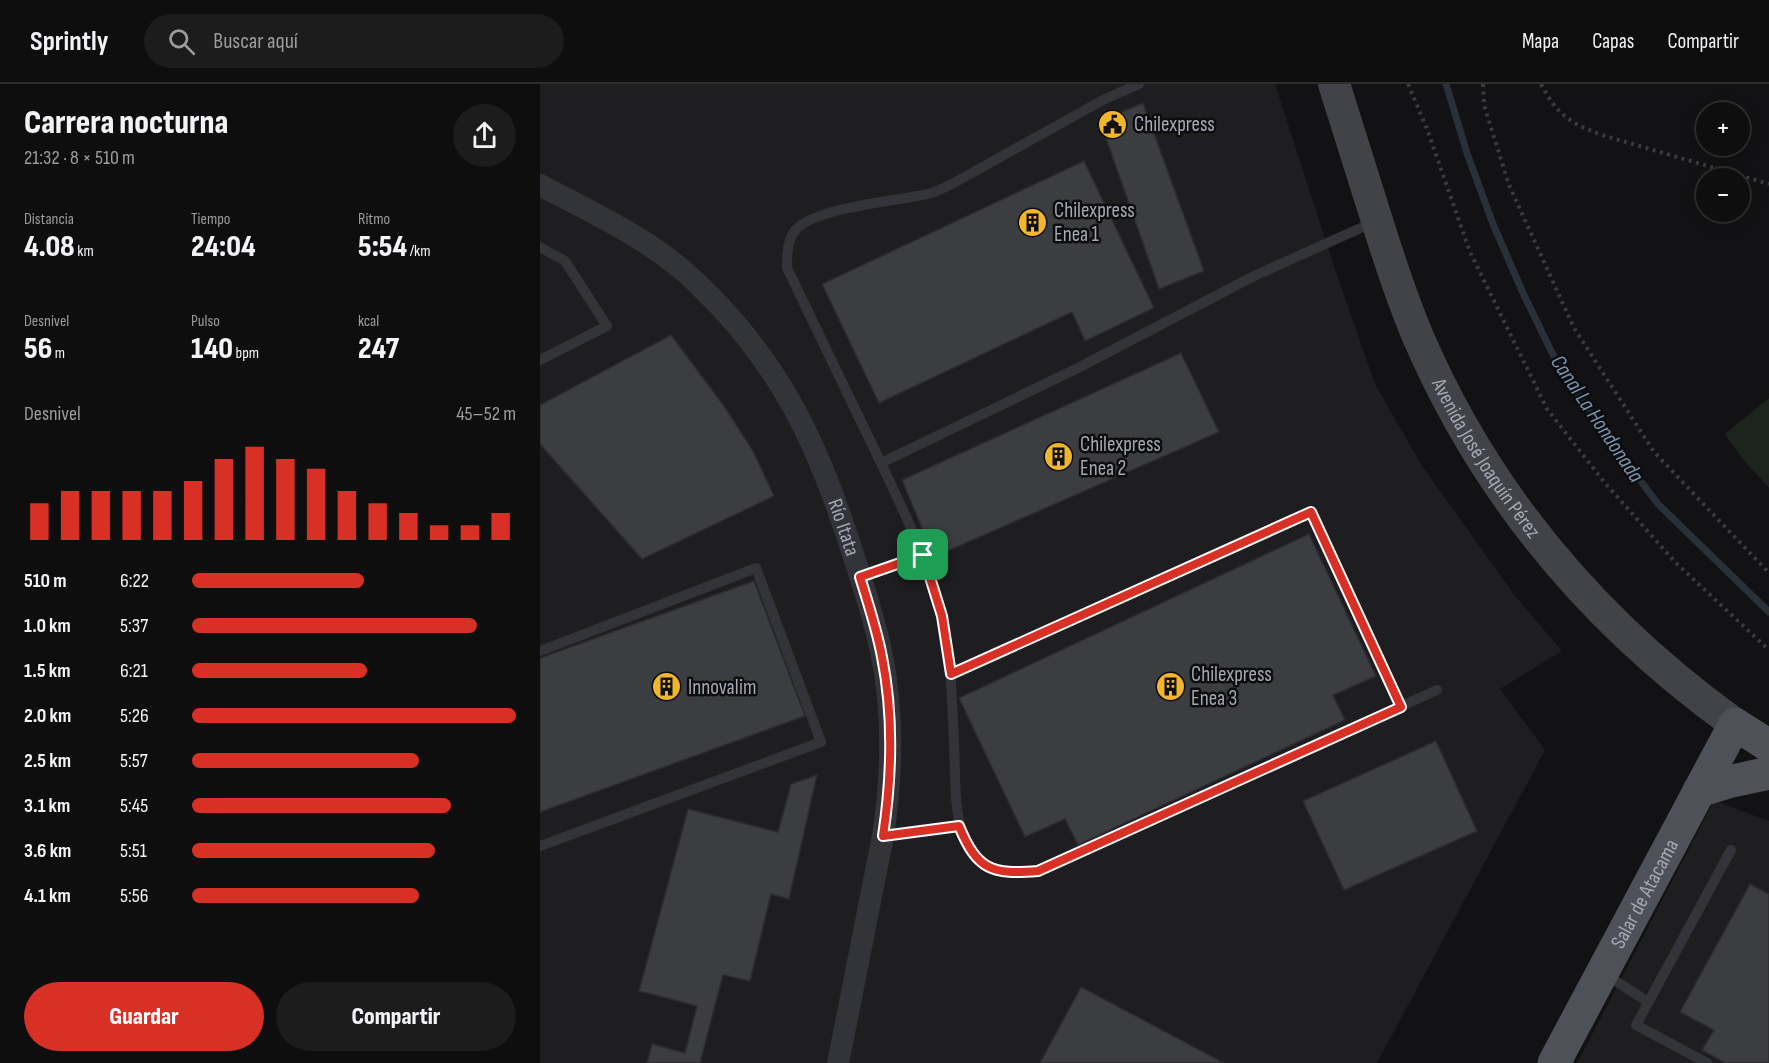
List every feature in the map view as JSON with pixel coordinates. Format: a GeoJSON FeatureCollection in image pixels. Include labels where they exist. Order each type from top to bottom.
{"type":"FeatureCollection","features":[{"type":"Feature","properties":{"kind":"main road","name":"Avenida José Joaquín Pérez"},"geometry":{"type":"LineString","coordinates":[[1334,84],[1407,309],[1434,371],[1472,442],[1522,517],[1576,584],[1636,645],[1700,699],[1769,746]]}},
{"type":"Feature","properties":{"kind":"main road","name":"Salar de Atacama"},"geometry":{"type":"LineString","coordinates":[[1554,1063],[1735,724]]}},
{"type":"Feature","properties":{"kind":"main road"},"geometry":{"type":"LineString","coordinates":[[1699,791],[1769,773]]}},
{"type":"Feature","properties":{"kind":"street","name":"Río Itata"},"geometry":{"type":"LineString","coordinates":[[540,185],[621,227],[672,262],[697,283],[760,353],[787,394],[807,431],[835,500],[882,656],[890,714],[891,770],[883,836],[838,1063]]}},
{"type":"Feature","properties":{"kind":"lane"},"geometry":{"type":"LineString","coordinates":[[1139,84],[1103,100],[952,184],[931,193],[830,213],[812,219],[794,232],[789,243],[786,257],[787,268],[923,555],[942,616],[951,674],[959,826],[972,855],[986,866],[1001,871],[1019,873],[1038,871],[1437,690]]}},
{"type":"Feature","properties":{"kind":"lane"},"geometry":{"type":"LineString","coordinates":[[881,463],[1078,368],[1254,276],[1377,220]]}},
{"type":"Feature","properties":{"kind":"lane"},"geometry":{"type":"LineString","coordinates":[[540,247],[565,261],[607,326],[540,360]]}},
{"type":"Feature","properties":{"kind":"lane"},"geometry":{"type":"LineString","coordinates":[[951,674],[1311,512],[1401,707]]}},
{"type":"Feature","properties":{"kind":"lane"},"geometry":{"type":"LineString","coordinates":[[860,577],[923,555]]}},
{"type":"Feature","properties":{"kind":"lane"},"geometry":{"type":"LineString","coordinates":[[540,651],[756,568],[821,742],[540,846]]}},
{"type":"Feature","properties":{"kind":"lane"},"geometry":{"type":"LineString","coordinates":[[883,836],[959,826]]}},
{"type":"Feature","properties":{"kind":"lane"},"geometry":{"type":"LineString","coordinates":[[1707,1063],[1636,1025],[1731,850]]}},
{"type":"Feature","properties":{"kind":"lane"},"geometry":{"type":"LineString","coordinates":[[1602,973],[1648,1002]]}},
{"type":"Feature","properties":{"kind":"path"},"geometry":{"type":"LineString","coordinates":[[1408,84],[1427,129],[1470,252],[1547,409],[1605,483],[1675,562],[1769,650]]}},
{"type":"Feature","properties":{"kind":"path"},"geometry":{"type":"LineString","coordinates":[[1483,84],[1484,105],[1509,185],[1574,328],[1654,452],[1769,573]]}},
{"type":"Feature","properties":{"kind":"path"},"geometry":{"type":"LineString","coordinates":[[1541,84],[1559,112],[1580,127],[1769,184]]}},
{"type":"Feature","properties":{"kind":"shaded area"},"geometry":{"type":"Polygon","coordinates":[[[540,84],[1275,84],[1375,384],[1422,466],[1516,597],[1562,651],[1500,689],[1545,750],[1377,1063],[540,1063],[540,84]]]}},
{"type":"Feature","properties":{"kind":"shaded area"},"geometry":{"type":"Polygon","coordinates":[[[1769,398],[1769,488],[1742,458],[1725,434],[1769,398]]]}},
{"type":"Feature","properties":{"kind":"shaded area"},"geometry":{"type":"Polygon","coordinates":[[[1718,802],[1769,821],[1769,1063],[1577,1063],[1713,803],[1718,802]]]}},
{"type":"Feature","properties":{"kind":"building"},"geometry":{"type":"Polygon","coordinates":[[[1143,103],[1204,271],[1159,289],[1100,121],[1143,103]]]}},
{"type":"Feature","properties":{"kind":"building"},"geometry":{"type":"Polygon","coordinates":[[[1118,114],[1126,132],[1107,139],[1100,121],[1118,114]]]}},
{"type":"Feature","properties":{"kind":"building","name":"Chilexpress Enea 1"},"geometry":{"type":"Polygon","coordinates":[[[1084,161],[1154,308],[1085,341],[1072,312],[879,403],[822,284],[1084,161]]]}},
{"type":"Feature","properties":{"kind":"building"},"geometry":{"type":"Polygon","coordinates":[[[671,335],[724,406],[753,451],[774,496],[642,559],[540,444],[540,405],[671,335]]]}},
{"type":"Feature","properties":{"kind":"building","name":"Chilexpress Enea 2"},"geometry":{"type":"Polygon","coordinates":[[[1181,353],[1219,432],[934,557],[902,480],[1181,353]]]}},
{"type":"Feature","properties":{"kind":"building","name":"Chilexpress Enea 3"},"geometry":{"type":"Polygon","coordinates":[[[1309,534],[1376,676],[1333,695],[1345,720],[1078,845],[1065,819],[1025,837],[959,698],[1309,534]]]}},
{"type":"Feature","properties":{"kind":"building","name":"Innovalim"},"geometry":{"type":"Polygon","coordinates":[[[754,581],[805,716],[540,812],[540,658],[754,581]]]}},
{"type":"Feature","properties":{"kind":"building"},"geometry":{"type":"Polygon","coordinates":[[[1436,741],[1477,831],[1344,890],[1303,801],[1436,741]]]}},
{"type":"Feature","properties":{"kind":"building"},"geometry":{"type":"Polygon","coordinates":[[[817,775],[789,899],[771,894],[750,981],[723,975],[700,1063],[647,1063],[652,1044],[685,1053],[697,1006],[639,991],[688,809],[778,832],[791,784],[817,775]]]}},
{"type":"Feature","properties":{"kind":"building"},"geometry":{"type":"Polygon","coordinates":[[[1750,884],[1769,894],[1769,1063],[1725,1063],[1702,1050],[1714,1030],[1680,1012],[1750,884]]]}},
{"type":"Feature","properties":{"kind":"building"},"geometry":{"type":"Polygon","coordinates":[[[1081,987],[1224,1063],[1040,1063],[1081,987]]]}},
{"type":"Feature","properties":{"kind":"waterway","name":"Canal La Hondonada"},"geometry":{"type":"LineString","coordinates":[[1446,84],[1467,153],[1493,224],[1556,361],[1600,427],[1658,504],[1769,612]]}},
{"type":"Feature","properties":{"kind":"place","name":"Chilexpress"},"geometry":{"type":"Point","coordinates":[1113,124]}},
{"type":"Feature","properties":{"kind":"place","name":"Chilexpress Enea 1"},"geometry":{"type":"Point","coordinates":[1033,222]}},
{"type":"Feature","properties":{"kind":"place","name":"Chilexpress Enea 2"},"geometry":{"type":"Point","coordinates":[1059,456]}},
{"type":"Feature","properties":{"kind":"place","name":"Chilexpress Enea 3"},"geometry":{"type":"Point","coordinates":[1170,686]}},
{"type":"Feature","properties":{"kind":"place","name":"Innovalim"},"geometry":{"type":"Point","coordinates":[667,687]}},
{"type":"Feature","properties":{"kind":"route"},"geometry":{"type":"LineString","coordinates":[[1311,512],[1401,707],[1038,871],[1019,873],[986,866],[972,855],[959,826],[883,836],[891,770],[890,714],[882,656],[860,577],[923,555],[942,616],[951,674],[1311,512]]}}]}
